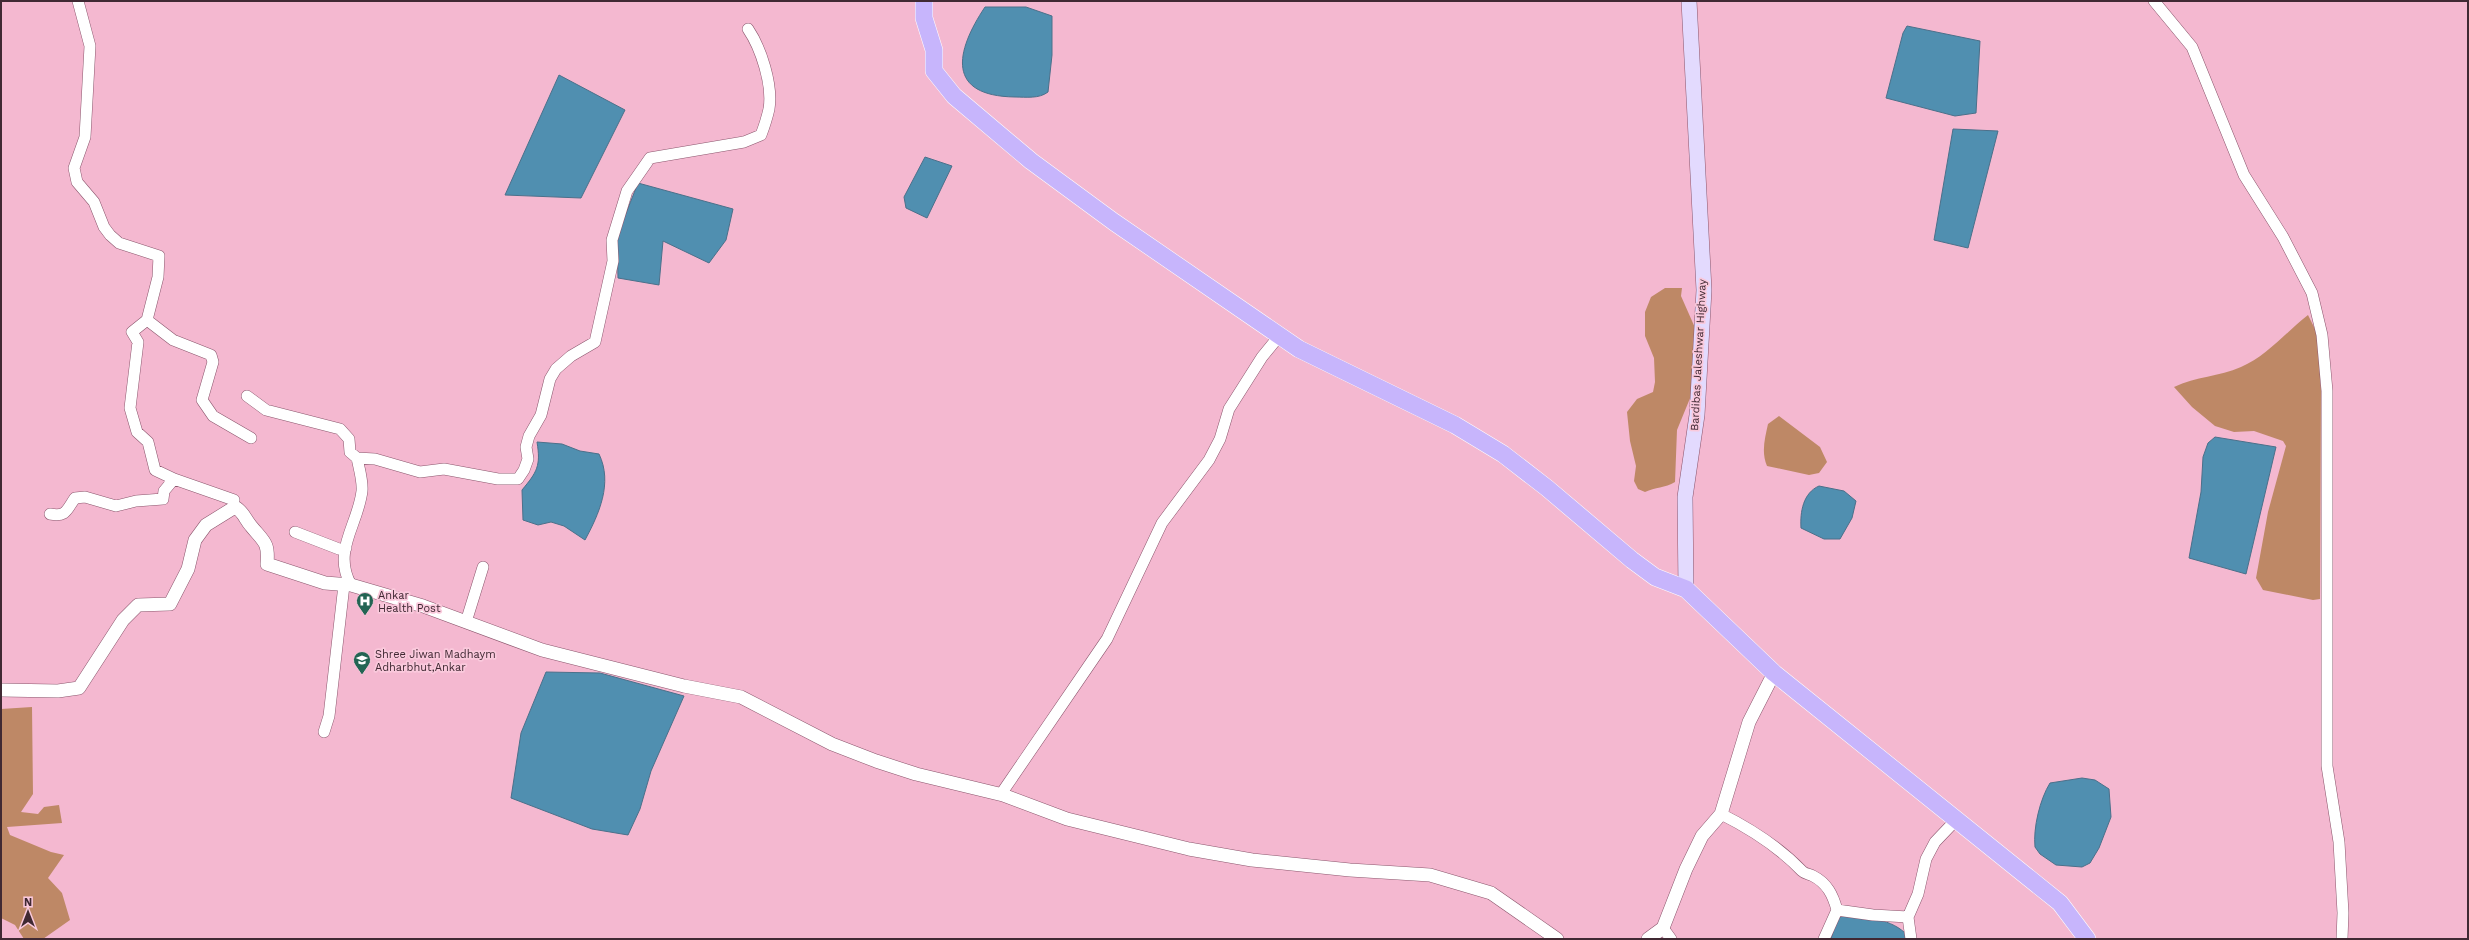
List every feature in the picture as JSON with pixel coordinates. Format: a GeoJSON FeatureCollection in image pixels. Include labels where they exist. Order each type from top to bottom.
{"type":"FeatureCollection","features":[{"type":"Feature","properties":{"kind":"main road"},"geometry":{"type":"LineString","coordinates":[[924,1],[924,18],[934,50],[934,71],[954,96],[1037,166],[1299,349],[1455,425],[1503,454],[1632,560],[1656,577],[1686,589],[1774,673],[2060,903],[2087,939]]}},
{"type":"Feature","properties":{"kind":"main road","name":"Bardibas Jaleshwar Highway"},"geometry":{"type":"LineString","coordinates":[[1686,589],[1685,498],[1697,415],[1704,290],[1689,1]]}},
{"type":"Feature","properties":{"kind":"street"},"geometry":{"type":"LineString","coordinates":[[78,1],[90,46],[85,137],[74,168],[76,182],[94,202],[104,226],[119,243],[159,256],[158,277],[147,320],[132,332],[138,342],[130,408],[138,432],[148,442],[155,470],[174,479],[234,500]]}},
{"type":"Feature","properties":{"kind":"street"},"geometry":{"type":"LineString","coordinates":[[2154,1],[2192,47],[2244,175],[2283,237],[2312,293],[2322,335],[2327,391],[2327,766],[2339,842],[2343,913],[2342,939]]}},
{"type":"Feature","properties":{"kind":"street"},"geometry":{"type":"LineString","coordinates":[[247,396],[266,410],[340,430],[349,439],[350,452],[357,458],[375,459],[420,472],[444,469],[498,479],[518,479],[526,464],[527,442],[541,415],[550,379],[556,369],[571,356],[595,342],[613,261],[612,240],[627,191],[650,158],[712,146],[744,142],[761,135],[769,107],[766,73],[755,39],[748,29]]}},
{"type":"Feature","properties":{"kind":"street"},"geometry":{"type":"LineString","coordinates":[[147,320],[173,340],[211,355],[213,362],[202,400],[213,416],[250,438]]}},
{"type":"Feature","properties":{"kind":"street"},"geometry":{"type":"LineString","coordinates":[[1001,794],[1107,639],[1162,523],[1209,460],[1220,439],[1230,409],[1262,357],[1280,335]]}},
{"type":"Feature","properties":{"kind":"street"},"geometry":{"type":"LineString","coordinates":[[324,732],[329,716],[347,585],[343,566],[350,527],[362,490],[357,458]]}},
{"type":"Feature","properties":{"kind":"street"},"geometry":{"type":"LineString","coordinates":[[50,514],[60,516],[64,514],[75,498],[85,497],[116,506],[136,501],[164,499],[164,491],[174,479]]}},
{"type":"Feature","properties":{"kind":"street"},"geometry":{"type":"LineString","coordinates":[[1,690],[58,692],[79,688],[123,620],[138,605],[170,604],[188,569],[196,540],[206,525],[235,507],[240,509],[251,526],[263,538],[268,550],[267,564],[325,583],[347,585],[423,606],[542,650],[684,686],[741,697],[832,744],[876,761],[916,774],[1001,794],[1067,819],[1189,849],[1286,864],[1430,875],[1491,893],[1557,939]]}},
{"type":"Feature","properties":{"kind":"street"},"geometry":{"type":"LineString","coordinates":[[295,532],[339,549],[346,548]]}},
{"type":"Feature","properties":{"kind":"street"},"geometry":{"type":"LineString","coordinates":[[466,622],[483,567]]}},
{"type":"Feature","properties":{"kind":"street"},"geometry":{"type":"LineString","coordinates":[[1648,939],[1663,928],[1686,869],[1699,843],[1721,814],[1749,722],[1774,673]]}},
{"type":"Feature","properties":{"kind":"street"},"geometry":{"type":"LineString","coordinates":[[1721,814],[1755,832],[1785,854],[1803,872],[1813,876],[1832,893],[1837,910],[1824,939]]}},
{"type":"Feature","properties":{"kind":"street"},"geometry":{"type":"LineString","coordinates":[[1911,939],[1908,917],[1918,894],[1926,859],[1935,842],[1956,820]]}},
{"type":"Feature","properties":{"kind":"street"},"geometry":{"type":"LineString","coordinates":[[1837,910],[1873,915],[1908,917]]}},
{"type":"Feature","properties":{"kind":"street"},"geometry":{"type":"LineString","coordinates":[[1663,928],[1671,939]]}},
{"type":"Feature","properties":{"kind":"shaded area"},"geometry":{"type":"Polygon","coordinates":[[[1665,288],[1682,288],[1681,296],[1696,330],[1693,355],[1693,391],[1677,430],[1675,482],[1645,492],[1638,489],[1634,481],[1636,466],[1630,441],[1627,412],[1637,399],[1653,392],[1655,382],[1654,358],[1645,336],[1645,312],[1651,297],[1665,288]]]}},
{"type":"Feature","properties":{"kind":"shaded area"},"geometry":{"type":"Polygon","coordinates":[[[2308,315],[2318,335],[2321,391],[2320,599],[2313,600],[2263,590],[2256,578],[2268,512],[2286,446],[2283,441],[2254,431],[2234,432],[2215,426],[2192,407],[2174,387],[2182,383],[2224,373],[2241,367],[2259,357],[2308,315]]]}},
{"type":"Feature","properties":{"kind":"shaded area"},"geometry":{"type":"Polygon","coordinates":[[[1779,416],[1820,447],[1827,462],[1819,473],[1809,475],[1767,466],[1764,450],[1768,424],[1779,416]]]}},
{"type":"Feature","properties":{"kind":"shaded area"},"geometry":{"type":"Polygon","coordinates":[[[32,707],[33,794],[21,812],[38,814],[44,807],[59,805],[62,823],[7,827],[10,835],[51,852],[64,855],[48,878],[62,893],[70,920],[43,939],[24,939],[15,925],[1,918],[1,709],[32,707]]]}},
{"type":"Feature","properties":{"kind":"water"},"geometry":{"type":"Polygon","coordinates":[[[985,7],[1026,7],[1052,16],[1052,55],[1048,92],[1041,96],[1032,97],[993,95],[977,89],[967,80],[963,68],[963,55],[967,40],[985,7]]]}},
{"type":"Feature","properties":{"kind":"water"},"geometry":{"type":"Polygon","coordinates":[[[1907,26],[1980,41],[1976,113],[1955,116],[1886,98],[1903,33],[1907,26]]]}},
{"type":"Feature","properties":{"kind":"water"},"geometry":{"type":"Polygon","coordinates":[[[559,75],[625,110],[581,198],[505,195],[559,75]]]}},
{"type":"Feature","properties":{"kind":"water"},"geometry":{"type":"Polygon","coordinates":[[[1953,129],[1998,131],[1968,248],[1934,240],[1953,129]]]}},
{"type":"Feature","properties":{"kind":"water"},"geometry":{"type":"Polygon","coordinates":[[[925,157],[952,166],[927,218],[906,208],[904,197],[925,157]]]}},
{"type":"Feature","properties":{"kind":"water"},"geometry":{"type":"Polygon","coordinates":[[[638,183],[733,209],[726,240],[709,263],[663,241],[659,285],[618,278],[617,236],[638,183]]]}},
{"type":"Feature","properties":{"kind":"water"},"geometry":{"type":"Polygon","coordinates":[[[2215,437],[2276,447],[2246,574],[2189,558],[2201,492],[2203,457],[2208,443],[2215,437]]]}},
{"type":"Feature","properties":{"kind":"water"},"geometry":{"type":"Polygon","coordinates":[[[537,442],[562,444],[580,451],[599,454],[605,476],[604,487],[599,509],[585,540],[564,526],[551,522],[538,525],[523,520],[522,490],[537,468],[537,442]]]}},
{"type":"Feature","properties":{"kind":"water"},"geometry":{"type":"Polygon","coordinates":[[[1819,486],[1844,491],[1856,501],[1852,518],[1840,539],[1824,539],[1801,528],[1802,510],[1806,498],[1809,493],[1819,486]]]}},
{"type":"Feature","properties":{"kind":"water"},"geometry":{"type":"Polygon","coordinates":[[[546,672],[600,673],[684,696],[651,771],[640,809],[628,835],[592,829],[511,798],[521,733],[546,672]]]}},
{"type":"Feature","properties":{"kind":"water"},"geometry":{"type":"Polygon","coordinates":[[[2082,778],[2095,780],[2109,789],[2111,817],[2099,848],[2090,863],[2082,867],[2056,865],[2040,854],[2035,847],[2035,831],[2040,805],[2050,783],[2082,778]]]}},
{"type":"Feature","properties":{"kind":"water"},"geometry":{"type":"Polygon","coordinates":[[[1844,913],[1887,922],[1902,930],[1908,936],[1908,939],[1831,939],[1836,922],[1844,913]]]}},
{"type":"Feature","properties":{"kind":"place","name":"Ankar Health Post"},"geometry":{"type":"Point","coordinates":[365,616]}},
{"type":"Feature","properties":{"kind":"place","name":"Shree Jiwan Madhaym Adharbhut,Ankar"},"geometry":{"type":"Point","coordinates":[362,675]}}]}
